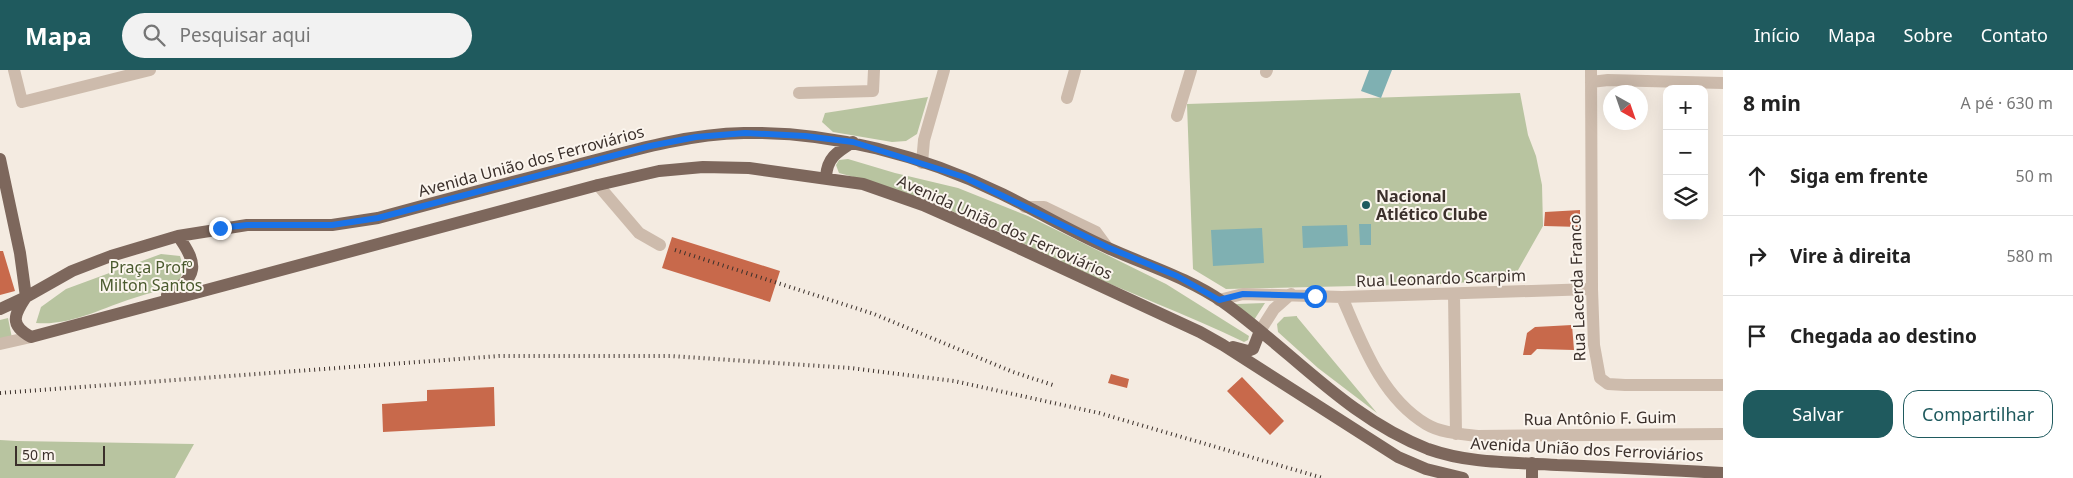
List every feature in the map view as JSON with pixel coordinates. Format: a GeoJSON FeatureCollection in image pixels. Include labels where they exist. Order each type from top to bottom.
{"type":"FeatureCollection","features":[{"type":"Feature","properties":{"kind":"main road","name":"Avenida União dos Ferroviários"},"geometry":{"type":"LineString","coordinates":[[0,309],[26,297],[72,271],[112,256],[178,236],[247,225],[332,225],[378,218],[650,146],[696,137],[745,133],[805,136],[853,142],[964,177],[1107,247],[1177,276],[1219,300],[1260,331],[1332,393],[1387,429],[1424,447],[1467,459],[1723,473]]}},
{"type":"Feature","properties":{"kind":"main road"},"geometry":{"type":"LineString","coordinates":[[826,177],[828,162],[832,156],[853,142]]}},
{"type":"Feature","properties":{"kind":"main road"},"geometry":{"type":"LineString","coordinates":[[0,159],[20,253],[26,297],[15,316],[16,324],[21,332],[31,337]]}},
{"type":"Feature","properties":{"kind":"main road","name":"Avenida União dos Ferroviários"},"geometry":{"type":"LineString","coordinates":[[31,337],[598,185],[658,171],[703,167],[748,168],[826,177],[863,184],[923,205],[1223,345],[1398,457],[1426,469],[1464,478]]}},
{"type":"Feature","properties":{"kind":"main road"},"geometry":{"type":"LineString","coordinates":[[151,304],[178,289],[189,279],[194,268],[192,258],[178,236]]}},
{"type":"Feature","properties":{"kind":"main road"},"geometry":{"type":"LineString","coordinates":[[1223,345],[1248,351],[1256,344],[1260,331]]}},
{"type":"Feature","properties":{"kind":"main road"},"geometry":{"type":"LineString","coordinates":[[1532,463],[1532,478]]}},
{"type":"Feature","properties":{"kind":"main road"},"geometry":{"type":"LineString","coordinates":[[1663,478],[1679,471]]}},
{"type":"Feature","properties":{"kind":"street"},"geometry":{"type":"LineString","coordinates":[[14,70],[22,102],[150,70]]}},
{"type":"Feature","properties":{"kind":"street"},"geometry":{"type":"LineString","coordinates":[[798,93],[873,91],[874,70]]}},
{"type":"Feature","properties":{"kind":"street"},"geometry":{"type":"LineString","coordinates":[[922,163],[924,140],[944,70]]}},
{"type":"Feature","properties":{"kind":"street"},"geometry":{"type":"LineString","coordinates":[[1067,98],[1075,70]]}},
{"type":"Feature","properties":{"kind":"street"},"geometry":{"type":"LineString","coordinates":[[1176,116],[1190,70]]}},
{"type":"Feature","properties":{"kind":"street"},"geometry":{"type":"LineString","coordinates":[[1591,76],[1608,80],[1723,83]]}},
{"type":"Feature","properties":{"kind":"street","name":"Rua Lacerda Franco"},"geometry":{"type":"LineString","coordinates":[[1591,76],[1592,290],[1596,368],[1600,378],[1608,384],[1723,385]]}},
{"type":"Feature","properties":{"kind":"street"},"geometry":{"type":"LineString","coordinates":[[598,185],[639,233],[660,245]]}},
{"type":"Feature","properties":{"kind":"street","name":"Rua Leonardo Scarpim"},"geometry":{"type":"LineString","coordinates":[[1219,300],[1243,294],[1342,297],[1592,290]]}},
{"type":"Feature","properties":{"kind":"street"},"geometry":{"type":"LineString","coordinates":[[1260,331],[1274,309],[1291,294]]}},
{"type":"Feature","properties":{"kind":"street"},"geometry":{"type":"LineString","coordinates":[[1454,294],[1456,434]]}},
{"type":"Feature","properties":{"kind":"street","name":"Rua Antônio F. Guim"},"geometry":{"type":"LineString","coordinates":[[1342,297],[1379,377],[1408,409],[1426,424],[1456,434],[1478,436],[1723,434]]}},
{"type":"Feature","properties":{"kind":"street","name":"Avenida União dos Ferroviários"},"geometry":{"type":"LineString","coordinates":[[0,344],[31,337]]}},
{"type":"Feature","properties":{"kind":"green space","name":"Nacional Atlético Clube"},"geometry":{"type":"Polygon","coordinates":[[[1520,93],[1528,135],[1536,156],[1542,185],[1543,226],[1513,279],[1442,284],[1226,289],[1193,269],[1187,104],[1520,93]]]}},
{"type":"Feature","properties":{"kind":"green space"},"geometry":{"type":"Polygon","coordinates":[[[928,97],[917,134],[906,141],[892,142],[833,132],[822,122],[825,113],[928,97]]]}},
{"type":"Feature","properties":{"kind":"green space"},"geometry":{"type":"Polygon","coordinates":[[[848,159],[895,173],[958,188],[1028,216],[1166,284],[1249,336],[1248,340],[1244,342],[1089,275],[947,209],[893,189],[839,173],[836,165],[839,160],[848,159]]]}},
{"type":"Feature","properties":{"kind":"green space","name":"Praça Profº Milton Santos"},"geometry":{"type":"Polygon","coordinates":[[[161,254],[180,256],[184,269],[178,283],[74,319],[61,322],[36,323],[41,307],[66,289],[161,254]]]}},
{"type":"Feature","properties":{"kind":"green space"},"geometry":{"type":"Polygon","coordinates":[[[1233,303],[1237,304],[1265,303],[1254,320],[1233,303]]]}},
{"type":"Feature","properties":{"kind":"green space"},"geometry":{"type":"Polygon","coordinates":[[[1297,316],[1377,413],[1318,368],[1278,332],[1277,324],[1284,317],[1297,316]]]}},
{"type":"Feature","properties":{"kind":"green space"},"geometry":{"type":"Polygon","coordinates":[[[8,318],[12,338],[0,339],[0,320],[8,318]]]}},
{"type":"Feature","properties":{"kind":"green space"},"geometry":{"type":"Polygon","coordinates":[[[0,440],[194,444],[175,478],[0,478],[0,440]]]}},
{"type":"Feature","properties":{"kind":"water"},"geometry":{"type":"Polygon","coordinates":[[[1369,70],[1392,70],[1381,98],[1361,91],[1369,70]]]}},
{"type":"Feature","properties":{"kind":"water"},"geometry":{"type":"Polygon","coordinates":[[[1359,224],[1371,224],[1371,245],[1360,245],[1359,224]]]}},
{"type":"Feature","properties":{"kind":"water"},"geometry":{"type":"Polygon","coordinates":[[[1347,225],[1348,246],[1303,248],[1302,226],[1347,225]]]}},
{"type":"Feature","properties":{"kind":"water"},"geometry":{"type":"Polygon","coordinates":[[[1262,228],[1264,263],[1213,266],[1211,230],[1262,228]]]}},
{"type":"Feature","properties":{"kind":"building"},"geometry":{"type":"Polygon","coordinates":[[[1580,210],[1580,227],[1544,226],[1545,212],[1580,210]]]}},
{"type":"Feature","properties":{"kind":"building"},"geometry":{"type":"Polygon","coordinates":[[[672,237],[780,271],[770,302],[662,268],[672,237]]]}},
{"type":"Feature","properties":{"kind":"building"},"geometry":{"type":"Polygon","coordinates":[[[0,251],[3,251],[15,291],[0,295],[0,251]]]}},
{"type":"Feature","properties":{"kind":"building"},"geometry":{"type":"Polygon","coordinates":[[[1572,325],[1574,350],[1537,349],[1531,355],[1523,355],[1527,333],[1535,327],[1572,325]]]}},
{"type":"Feature","properties":{"kind":"building"},"geometry":{"type":"Polygon","coordinates":[[[1111,374],[1129,379],[1127,388],[1108,383],[1111,374]]]}},
{"type":"Feature","properties":{"kind":"building"},"geometry":{"type":"Polygon","coordinates":[[[1242,377],[1284,421],[1270,435],[1227,391],[1242,377]]]}},
{"type":"Feature","properties":{"kind":"building"},"geometry":{"type":"Polygon","coordinates":[[[494,387],[495,426],[383,432],[382,404],[427,401],[427,390],[494,387]]]}},
{"type":"Feature","properties":{"kind":"railway"},"geometry":{"type":"LineString","coordinates":[[675,250],[874,314],[1013,372],[1056,386]]}},
{"type":"Feature","properties":{"kind":"railway"},"geometry":{"type":"LineString","coordinates":[[0,393],[499,356],[671,356],[851,368],[954,381],[1099,413],[1323,478]]}},
{"type":"Feature","properties":{"kind":"place","name":"Nacional Atlético Clube"},"geometry":{"type":"Point","coordinates":[1366,205]}},
{"type":"Feature","properties":{"kind":"route"},"geometry":{"type":"LineString","coordinates":[[220,228],[247,225],[332,225],[378,218],[650,146],[696,137],[745,133],[805,136],[853,142],[964,177],[1107,247],[1177,276],[1219,300],[1243,294],[1315,296]]}}]}
